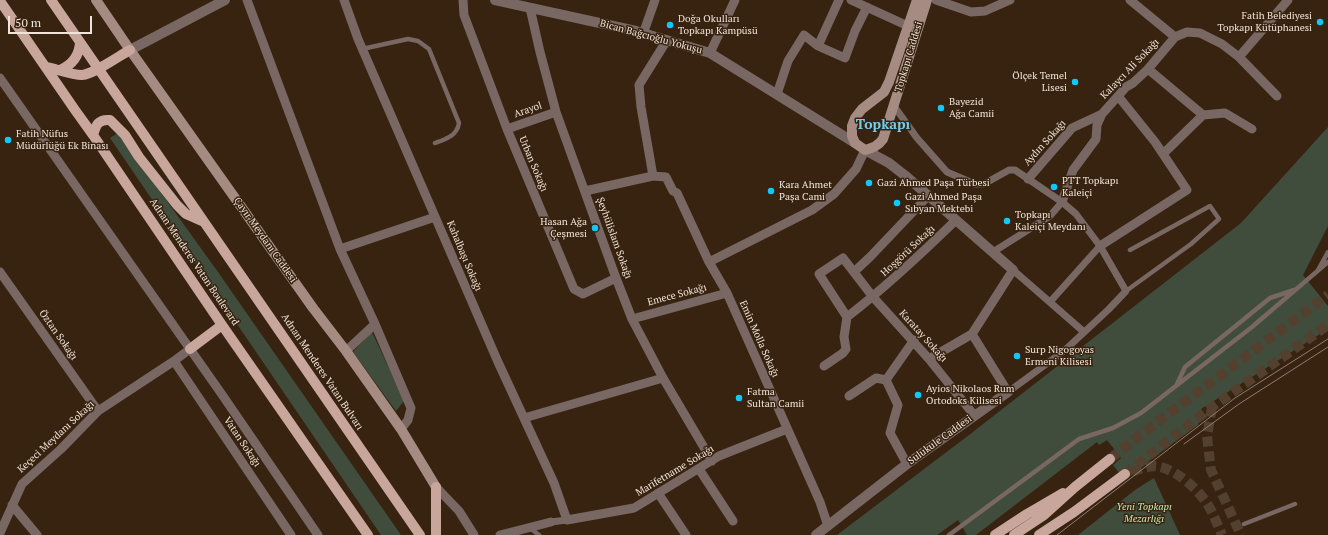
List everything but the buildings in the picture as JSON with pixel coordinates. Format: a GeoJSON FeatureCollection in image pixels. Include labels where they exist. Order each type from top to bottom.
{"type":"FeatureCollection","features":[{"type":"Feature","properties":{"kind":"main road"},"geometry":{"type":"LineString","coordinates":[[51,0],[204,222]]}},
{"type":"Feature","properties":{"kind":"main road","name":"Çayır Meydanı Caddesi"},"geometry":{"type":"LineString","coordinates":[[96,0],[313,308],[346,351],[401,429],[436,487]]}},
{"type":"Feature","properties":{"kind":"main road","name":"Topkapı Caddesi"},"geometry":{"type":"LineString","coordinates":[[855,143],[852,136],[852,126],[855,118],[884,92],[894,69],[917,0]]}},
{"type":"Feature","properties":{"kind":"main road","name":"Topkapı Caddesi"},"geometry":{"type":"LineString","coordinates":[[894,106],[927,0]]}},
{"type":"Feature","properties":{"kind":"main road","name":"Adnan Menderes Vatan Boulevard"},"geometry":{"type":"LineString","coordinates":[[0,1],[368,535]]}},
{"type":"Feature","properties":{"kind":"main road"},"geometry":{"type":"LineString","coordinates":[[60,70],[74,60],[79,50],[80,43]]}},
{"type":"Feature","properties":{"kind":"main road"},"geometry":{"type":"LineString","coordinates":[[46,67],[84,75],[130,50]]}},
{"type":"Feature","properties":{"kind":"main road"},"geometry":{"type":"LineString","coordinates":[[855,143],[865,150],[874,148],[884,139],[894,106]]}},
{"type":"Feature","properties":{"kind":"main road"},"geometry":{"type":"LineString","coordinates":[[93,135],[95,128],[99,123],[103,120],[110,120],[125,135],[177,206],[186,214],[204,222]]}},
{"type":"Feature","properties":{"kind":"main road","name":"Adnan Menderes Vatan Bulvarı"},"geometry":{"type":"LineString","coordinates":[[204,222],[420,535]]}},
{"type":"Feature","properties":{"kind":"main road"},"geometry":{"type":"LineString","coordinates":[[190,349],[222,325]]}},
{"type":"Feature","properties":{"kind":"main road"},"geometry":{"type":"LineString","coordinates":[[1014,535],[1044,515],[1075,487],[1110,459]]}},
{"type":"Feature","properties":{"kind":"main road"},"geometry":{"type":"LineString","coordinates":[[1039,535],[1074,512],[1125,474]]}},
{"type":"Feature","properties":{"kind":"main road"},"geometry":{"type":"LineString","coordinates":[[436,487],[436,535]]}},
{"type":"Feature","properties":{"kind":"main road"},"geometry":{"type":"LineString","coordinates":[[995,535],[1048,501],[1075,487]]}},
{"type":"Feature","properties":{"kind":"street"},"geometry":{"type":"LineString","coordinates":[[130,50],[225,0]]}},
{"type":"Feature","properties":{"kind":"street"},"geometry":{"type":"LineString","coordinates":[[247,0],[340,250],[375,324],[411,408],[408,420],[401,429]]}},
{"type":"Feature","properties":{"kind":"street","name":"Kahalbaşı Sokağı"},"geometry":{"type":"LineString","coordinates":[[344,0],[362,49],[498,362],[554,483],[567,520]]}},
{"type":"Feature","properties":{"kind":"street","name":"Urban Sokağı"},"geometry":{"type":"LineString","coordinates":[[463,0],[464,15],[507,129],[574,289],[583,294],[616,278]]}},
{"type":"Feature","properties":{"kind":"street","name":"Bican Bağcıoğlu Yokuşu"},"geometry":{"type":"LineString","coordinates":[[495,0],[512,2],[530,8],[636,31],[710,53],[855,143]]}},
{"type":"Feature","properties":{"kind":"street"},"geometry":{"type":"LineString","coordinates":[[643,34],[655,0]]}},
{"type":"Feature","properties":{"kind":"street"},"geometry":{"type":"LineString","coordinates":[[710,53],[735,0]]}},
{"type":"Feature","properties":{"kind":"street"},"geometry":{"type":"LineString","coordinates":[[818,46],[839,0]]}},
{"type":"Feature","properties":{"kind":"street"},"geometry":{"type":"LineString","coordinates":[[851,0],[908,26]]}},
{"type":"Feature","properties":{"kind":"street"},"geometry":{"type":"LineString","coordinates":[[936,0],[971,12],[985,11],[1010,0]]}},
{"type":"Feature","properties":{"kind":"street"},"geometry":{"type":"LineString","coordinates":[[1130,0],[1174,37],[1187,32],[1200,33],[1222,44],[1239,57],[1277,96]]}},
{"type":"Feature","properties":{"kind":"street"},"geometry":{"type":"LineString","coordinates":[[1239,57],[1288,0]]}},
{"type":"Feature","properties":{"kind":"street"},"geometry":{"type":"LineString","coordinates":[[777,94],[788,61],[804,35],[818,46],[845,58],[855,31],[868,7]]}},
{"type":"Feature","properties":{"kind":"street","name":"Şeyhülislam Sokağı"},"geometry":{"type":"LineString","coordinates":[[530,8],[556,112],[632,319],[663,378],[712,461]]}},
{"type":"Feature","properties":{"kind":"street","name":"Kalaycı Ali Sokağı"},"geometry":{"type":"LineString","coordinates":[[1062,202],[1073,170],[1096,139],[1098,125],[1102,114],[1118,96],[1148,69],[1174,37]]}},
{"type":"Feature","properties":{"kind":"street"},"geometry":{"type":"LineString","coordinates":[[585,190],[653,176],[641,107],[639,85],[667,40]]}},
{"type":"Feature","properties":{"kind":"street"},"geometry":{"type":"LineString","coordinates":[[1148,69],[1203,115]]}},
{"type":"Feature","properties":{"kind":"street"},"geometry":{"type":"LineString","coordinates":[[0,78],[224,396],[318,535]]}},
{"type":"Feature","properties":{"kind":"street"},"geometry":{"type":"LineString","coordinates":[[1050,302],[1100,246],[1187,190],[1155,142],[1118,96]]}},
{"type":"Feature","properties":{"kind":"street","name":"Topkapı Caddesi"},"geometry":{"type":"LineString","coordinates":[[894,106],[917,138],[947,172],[975,184],[984,184],[1008,170],[1015,170],[1062,202],[1076,214],[1100,246],[1126,291]]}},
{"type":"Feature","properties":{"kind":"street","name":"Arayol"},"geometry":{"type":"LineString","coordinates":[[507,129],[556,112]]}},
{"type":"Feature","properties":{"kind":"street"},"geometry":{"type":"LineString","coordinates":[[1163,154],[1203,115],[1225,112],[1252,129]]}},
{"type":"Feature","properties":{"kind":"street","name":"Aydın Sokağı"},"geometry":{"type":"LineString","coordinates":[[1028,179],[1072,128],[1102,114]]}},
{"type":"Feature","properties":{"kind":"street"},"geometry":{"type":"LineString","coordinates":[[709,262],[812,210],[834,194],[856,169],[865,150],[889,163],[907,177],[1084,332]]}},
{"type":"Feature","properties":{"kind":"street","name":"Emin Molla Sokağı"},"geometry":{"type":"LineString","coordinates":[[653,176],[666,177],[674,191],[677,193],[709,262],[727,294],[820,502],[828,526]]}},
{"type":"Feature","properties":{"kind":"street"},"geometry":{"type":"LineString","coordinates":[[855,271],[928,196]]}},
{"type":"Feature","properties":{"kind":"street"},"geometry":{"type":"LineString","coordinates":[[993,252],[1050,216],[1062,202]]}},
{"type":"Feature","properties":{"kind":"street"},"geometry":{"type":"LineString","coordinates":[[340,250],[435,217]]}},
{"type":"Feature","properties":{"kind":"street","name":"Hoşgörü Sokağı"},"geometry":{"type":"LineString","coordinates":[[847,317],[873,297],[918,257],[956,220]]}},
{"type":"Feature","properties":{"kind":"street","name":"Karatay Sokağı"},"geometry":{"type":"LineString","coordinates":[[847,317],[819,274],[843,258],[855,271],[873,297],[914,340],[974,415]]}},
{"type":"Feature","properties":{"kind":"street"},"geometry":{"type":"LineString","coordinates":[[929,359],[972,334],[1013,270]]}},
{"type":"Feature","properties":{"kind":"street","name":"Öztan Sokağı"},"geometry":{"type":"LineString","coordinates":[[0,272],[98,411]]}},
{"type":"Feature","properties":{"kind":"street","name":"Sulukule Caddesi"},"geometry":{"type":"LineString","coordinates":[[816,535],[907,464],[1064,351],[1126,291]]}},
{"type":"Feature","properties":{"kind":"street","name":"Emece Sokağı"},"geometry":{"type":"LineString","coordinates":[[632,319],[727,294]]}},
{"type":"Feature","properties":{"kind":"street"},"geometry":{"type":"LineString","coordinates":[[824,366],[843,353],[846,349],[844,337],[847,317]]}},
{"type":"Feature","properties":{"kind":"street"},"geometry":{"type":"LineString","coordinates":[[346,351],[375,324]]}},
{"type":"Feature","properties":{"kind":"street"},"geometry":{"type":"LineString","coordinates":[[972,334],[1008,392]]}},
{"type":"Feature","properties":{"kind":"street"},"geometry":{"type":"LineString","coordinates":[[886,380],[914,340]]}},
{"type":"Feature","properties":{"kind":"street","name":"Keçeci Meydanı Sokağı"},"geometry":{"type":"LineString","coordinates":[[0,533],[22,484],[61,449],[98,411],[190,349]]}},
{"type":"Feature","properties":{"kind":"street","name":"Vatan Sokağı"},"geometry":{"type":"LineString","coordinates":[[174,361],[291,535]]}},
{"type":"Feature","properties":{"kind":"street"},"geometry":{"type":"LineString","coordinates":[[524,418],[663,378]]}},
{"type":"Feature","properties":{"kind":"street"},"geometry":{"type":"LineString","coordinates":[[849,396],[876,378],[886,380]]}},
{"type":"Feature","properties":{"kind":"street"},"geometry":{"type":"LineString","coordinates":[[886,380],[898,405],[890,433],[907,464]]}},
{"type":"Feature","properties":{"kind":"street","name":"Marifetname Sokağı"},"geometry":{"type":"LineString","coordinates":[[500,535],[551,522],[634,508],[719,456],[787,429]]}},
{"type":"Feature","properties":{"kind":"street"},"geometry":{"type":"LineString","coordinates":[[699,469],[732,521]]}},
{"type":"Feature","properties":{"kind":"street","name":"Çayır Meydanı Caddesi"},"geometry":{"type":"LineString","coordinates":[[436,487],[459,511],[474,535]]}},
{"type":"Feature","properties":{"kind":"street"},"geometry":{"type":"LineString","coordinates":[[658,492],[686,535]]}},
{"type":"Feature","properties":{"kind":"street"},"geometry":{"type":"LineString","coordinates":[[12,505],[37,535]]}},
{"type":"Feature","properties":{"kind":"lane"},"geometry":{"type":"LineString","coordinates":[[362,49],[408,39],[418,40],[429,48],[459,123],[455,134],[435,143]]}},
{"type":"Feature","properties":{"kind":"lane"},"geometry":{"type":"LineString","coordinates":[[1126,291],[1191,244],[1219,219],[1210,206],[1130,250]]}},
{"type":"Feature","properties":{"kind":"lane"},"geometry":{"type":"LineString","coordinates":[[1316,273],[1328,252]]}},
{"type":"Feature","properties":{"kind":"lane"},"geometry":{"type":"LineString","coordinates":[[949,535],[1079,439],[1113,428],[1141,413],[1252,327],[1328,262]]}},
{"type":"Feature","properties":{"kind":"lane"},"geometry":{"type":"LineString","coordinates":[[1176,385],[1185,367],[1270,298],[1298,288]]}},
{"type":"Feature","properties":{"kind":"lane"},"geometry":{"type":"LineString","coordinates":[[1244,524],[1295,504]]}},
{"type":"Feature","properties":{"kind":"lane"},"geometry":{"type":"LineString","coordinates":[[530,528],[539,535]]}},
{"type":"Feature","properties":{"kind":"green space"},"geometry":{"type":"Polygon","coordinates":[[[1328,127],[1328,226],[1303,275],[1328,306],[1328,329],[1201,409],[1198,425],[1124,479],[1113,465],[1121,458],[1107,440],[1099,445],[1097,442],[976,535],[967,535],[958,520],[937,535],[837,535],[969,435],[1241,223],[1328,127]]]}},
{"type":"Feature","properties":{"kind":"green space"},"geometry":{"type":"Polygon","coordinates":[[[118,133],[218,272],[401,535],[381,535],[110,138],[118,133]]]}},
{"type":"Feature","properties":{"kind":"green space"},"geometry":{"type":"Polygon","coordinates":[[[372,332],[404,401],[396,411],[353,352],[372,332]]]}},
{"type":"Feature","properties":{"kind":"green space","name":"Yeni Topkapı Mezarlığı"},"geometry":{"type":"Polygon","coordinates":[[[1154,478],[1180,535],[1078,535],[1135,490],[1154,478]]]}},
{"type":"Feature","properties":{"kind":"tunnel"},"geometry":{"type":"LineString","coordinates":[[1110,459],[1328,295]]}},
{"type":"Feature","properties":{"kind":"tunnel"},"geometry":{"type":"LineString","coordinates":[[1125,474],[1212,407],[1328,325]]}},
{"type":"Feature","properties":{"kind":"tunnel"},"geometry":{"type":"LineString","coordinates":[[1212,407],[1207,436],[1211,470],[1241,535]]}},
{"type":"Feature","properties":{"kind":"tunnel"},"geometry":{"type":"LineString","coordinates":[[1132,472],[1153,466],[1168,470],[1183,478],[1202,496],[1213,514],[1222,535]]}},
{"type":"Feature","properties":{"kind":"tram line"},"geometry":{"type":"LineString","coordinates":[[1057,535],[1235,398],[1328,339]]}},
{"type":"Feature","properties":{"kind":"tram line"},"geometry":{"type":"LineString","coordinates":[[1184,444],[1239,404],[1328,347]]}},
{"type":"Feature","properties":{"kind":"place","name":"Fatih Belediyesi Topkapı Kütüphanesi"},"geometry":{"type":"Point","coordinates":[1320,22]}},
{"type":"Feature","properties":{"kind":"place","name":"Doğa Okulları Topkapı Kampüsü"},"geometry":{"type":"Point","coordinates":[670,25]}},
{"type":"Feature","properties":{"kind":"place","name":"Ölçek Temel Lisesi"},"geometry":{"type":"Point","coordinates":[1075,82]}},
{"type":"Feature","properties":{"kind":"place","name":"Bayezid Ağa Camii"},"geometry":{"type":"Point","coordinates":[941,108]}},
{"type":"Feature","properties":{"kind":"place","name":"Fatih Nüfus Müdürlüğü Ek Binası"},"geometry":{"type":"Point","coordinates":[8,140]}},
{"type":"Feature","properties":{"kind":"place","name":"Gazi Ahmed Paşa Türbesi"},"geometry":{"type":"Point","coordinates":[869,183]}},
{"type":"Feature","properties":{"kind":"place","name":"PTT Topkapı Kaleiçi"},"geometry":{"type":"Point","coordinates":[1054,187]}},
{"type":"Feature","properties":{"kind":"place","name":"Kara Ahmet Paşa Cami"},"geometry":{"type":"Point","coordinates":[771,191]}},
{"type":"Feature","properties":{"kind":"place","name":"Gazi Ahmed Paşa Sıbyan Mektebi"},"geometry":{"type":"Point","coordinates":[897,203]}},
{"type":"Feature","properties":{"kind":"place","name":"Topkapı Kaleiçi Meydanı"},"geometry":{"type":"Point","coordinates":[1007,221]}},
{"type":"Feature","properties":{"kind":"place","name":"Hasan Ağa Çeşmesi"},"geometry":{"type":"Point","coordinates":[595,228]}},
{"type":"Feature","properties":{"kind":"place","name":"Surp Nigogoyas Ermeni Kilisesi"},"geometry":{"type":"Point","coordinates":[1017,356]}},
{"type":"Feature","properties":{"kind":"place","name":"Ayios Nikolaos Rum Ortodoks Kilisesi"},"geometry":{"type":"Point","coordinates":[918,395]}},
{"type":"Feature","properties":{"kind":"place","name":"Fatma Sultan Camii"},"geometry":{"type":"Point","coordinates":[739,398]}},
{"type":"Feature","properties":{"kind":"district","name":"Topkapı"},"geometry":{"type":"Point","coordinates":[883,125]}}]}
